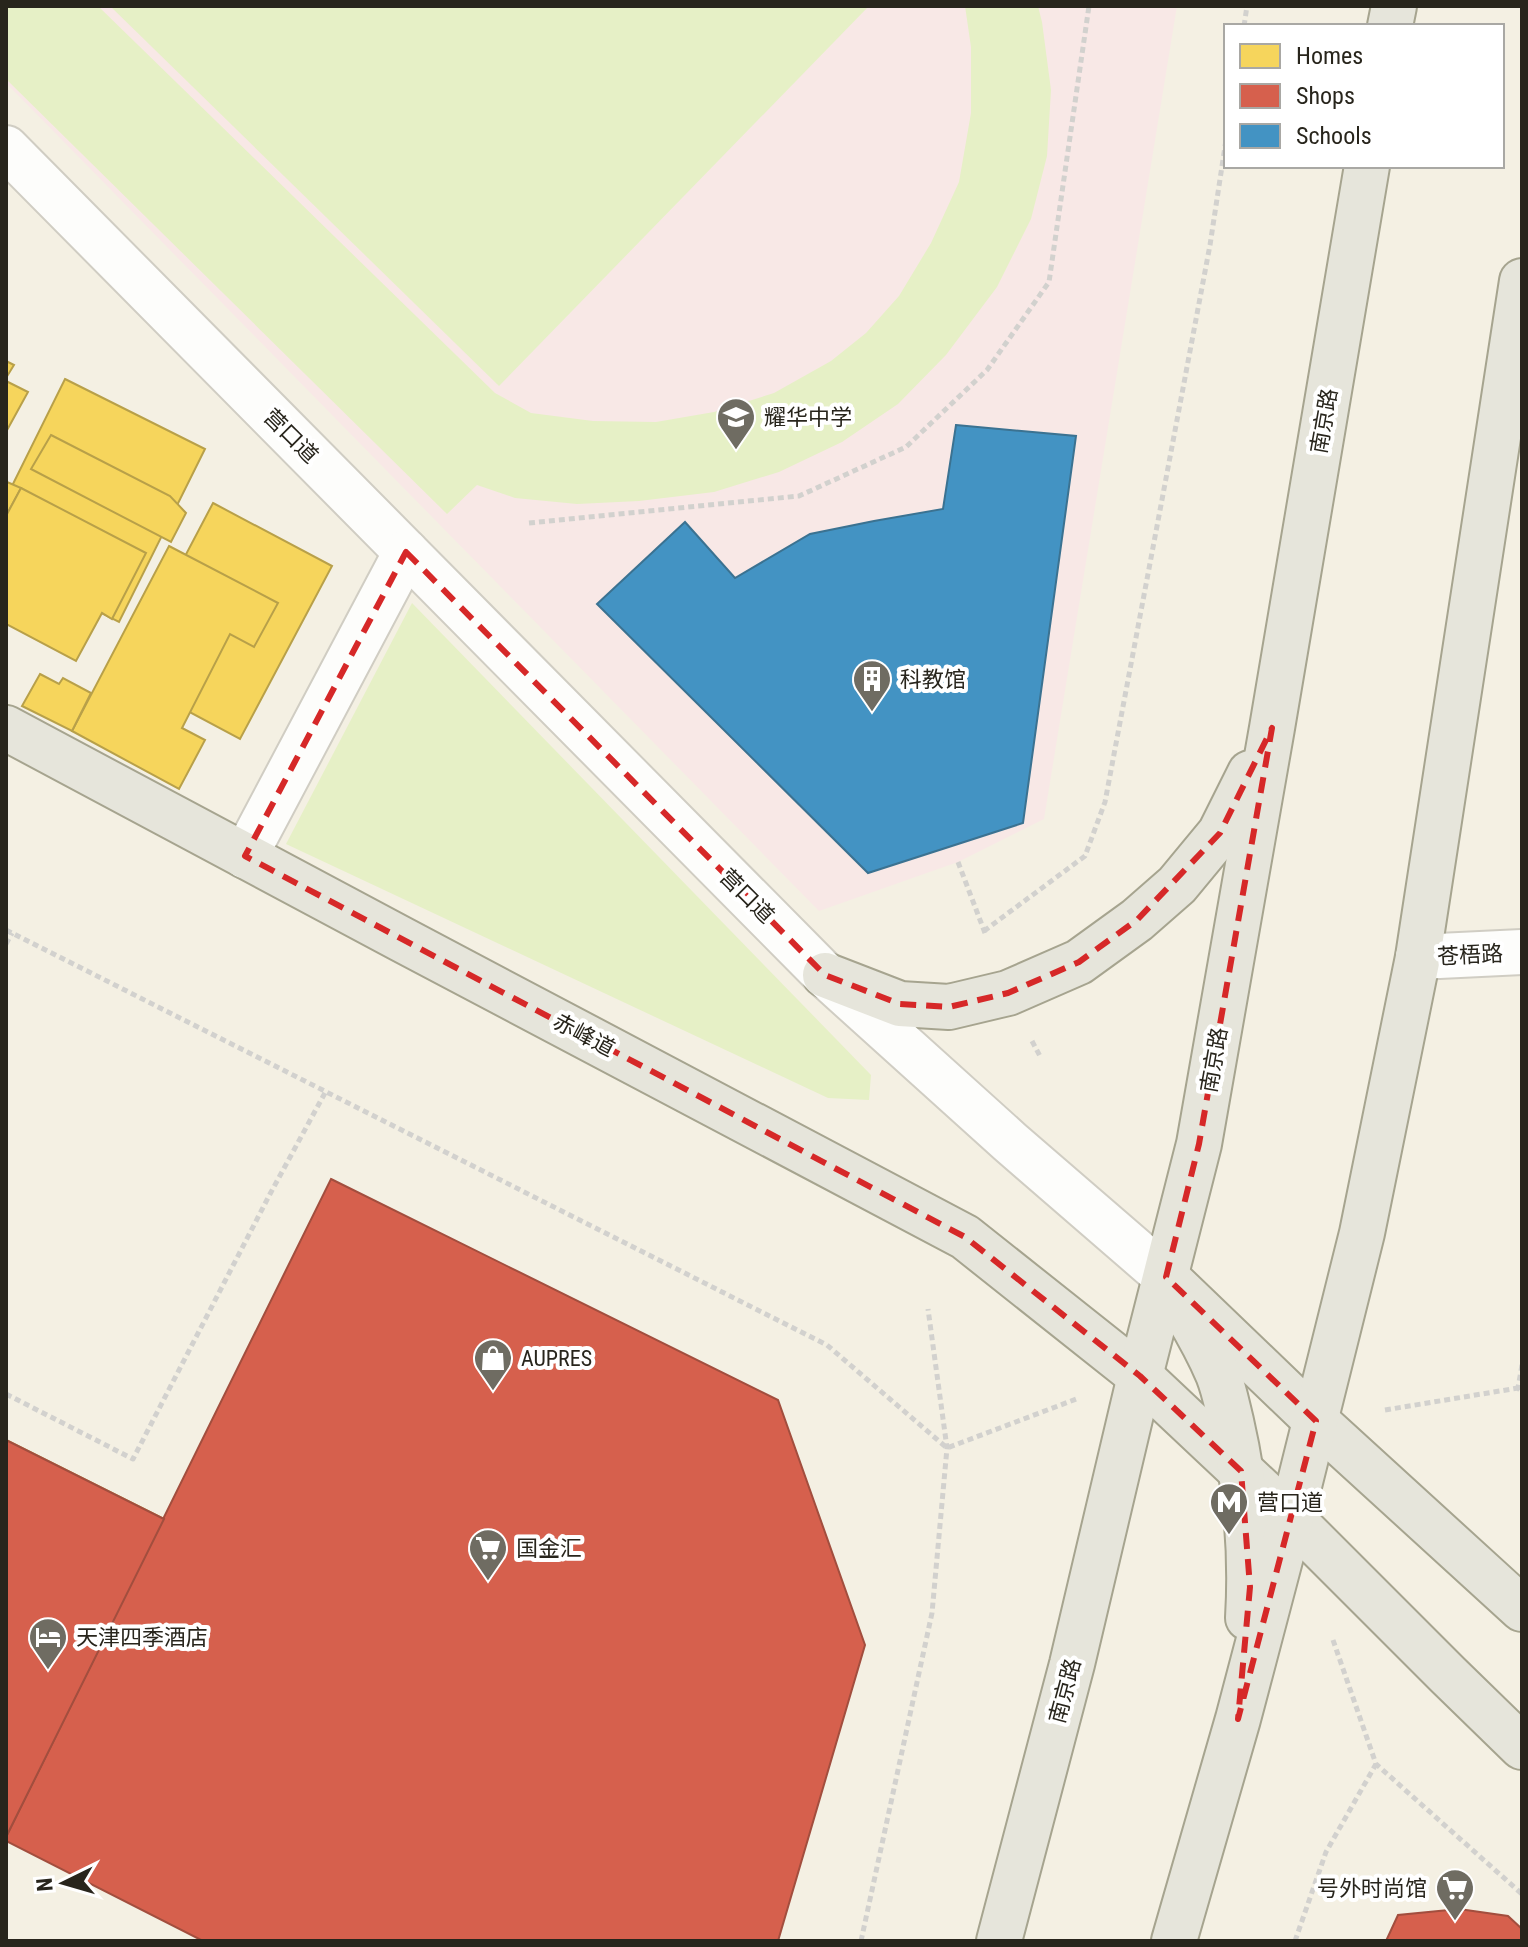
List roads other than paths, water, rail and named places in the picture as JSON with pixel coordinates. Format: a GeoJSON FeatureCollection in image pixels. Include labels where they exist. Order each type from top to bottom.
{"type":"FeatureCollection","features":[{"type":"Feature","properties":{"kind":"main road","name":"南京路"},"geometry":{"type":"LineString","coordinates":[[999,1941],[1072,1664],[1199,1144],[1367,168]]}},
{"type":"Feature","properties":{"kind":"main road"},"geometry":{"type":"LineString","coordinates":[[1174,1941],[1238,1719],[1362,1233],[1418,957],[1522,281]]}},
{"type":"Feature","properties":{"kind":"main road","name":"赤峰道"},"geometry":{"type":"LineString","coordinates":[[6,728],[965,1237],[1140,1376]]}},
{"type":"Feature","properties":{"kind":"main road"},"geometry":{"type":"LineString","coordinates":[[825,975],[900,1004],[949,1007],[1008,993],[1079,962],[1137,920],[1177,885],[1203,854],[1220,833],[1272,728]]}},
{"type":"Feature","properties":{"kind":"main road"},"geometry":{"type":"LineString","coordinates":[[1166,1277],[1218,1375],[1241,1471],[1250,1587],[1238,1719]]}},
{"type":"Feature","properties":{"kind":"main road","name":"营口道"},"geometry":{"type":"LineString","coordinates":[[1166,1277],[1316,1421],[1522,1609]]}},
{"type":"Feature","properties":{"kind":"main road"},"geometry":{"type":"LineString","coordinates":[[1140,1376],[1291,1518],[1522,1747]]}},
{"type":"Feature","properties":{"kind":"street","name":"营口道"},"geometry":{"type":"LineString","coordinates":[[6,148],[825,975],[1166,1277]]}},
{"type":"Feature","properties":{"kind":"street"},"geometry":{"type":"LineString","coordinates":[[245,856],[406,552]]}},
{"type":"Feature","properties":{"kind":"street","name":"苍梧路"},"geometry":{"type":"LineString","coordinates":[[1418,957],[1522,952]]}},
{"type":"Feature","properties":{"kind":"place","name":"耀华中学"},"geometry":{"type":"Point","coordinates":[736,451]}},
{"type":"Feature","properties":{"kind":"place","name":"科教馆"},"geometry":{"type":"Point","coordinates":[872,713]}},
{"type":"Feature","properties":{"kind":"place","name":"AUPRES"},"geometry":{"type":"Point","coordinates":[493,1392]}},
{"type":"Feature","properties":{"kind":"place","name":"营口道"},"geometry":{"type":"Point","coordinates":[1229,1536]}},
{"type":"Feature","properties":{"kind":"place","name":"国金汇"},"geometry":{"type":"Point","coordinates":[488,1582]}},
{"type":"Feature","properties":{"kind":"place","name":"天津四季酒店"},"geometry":{"type":"Point","coordinates":[48,1671]}},
{"type":"Feature","properties":{"kind":"place","name":"号外时尚馆"},"geometry":{"type":"Point","coordinates":[1455,1922]}}]}
